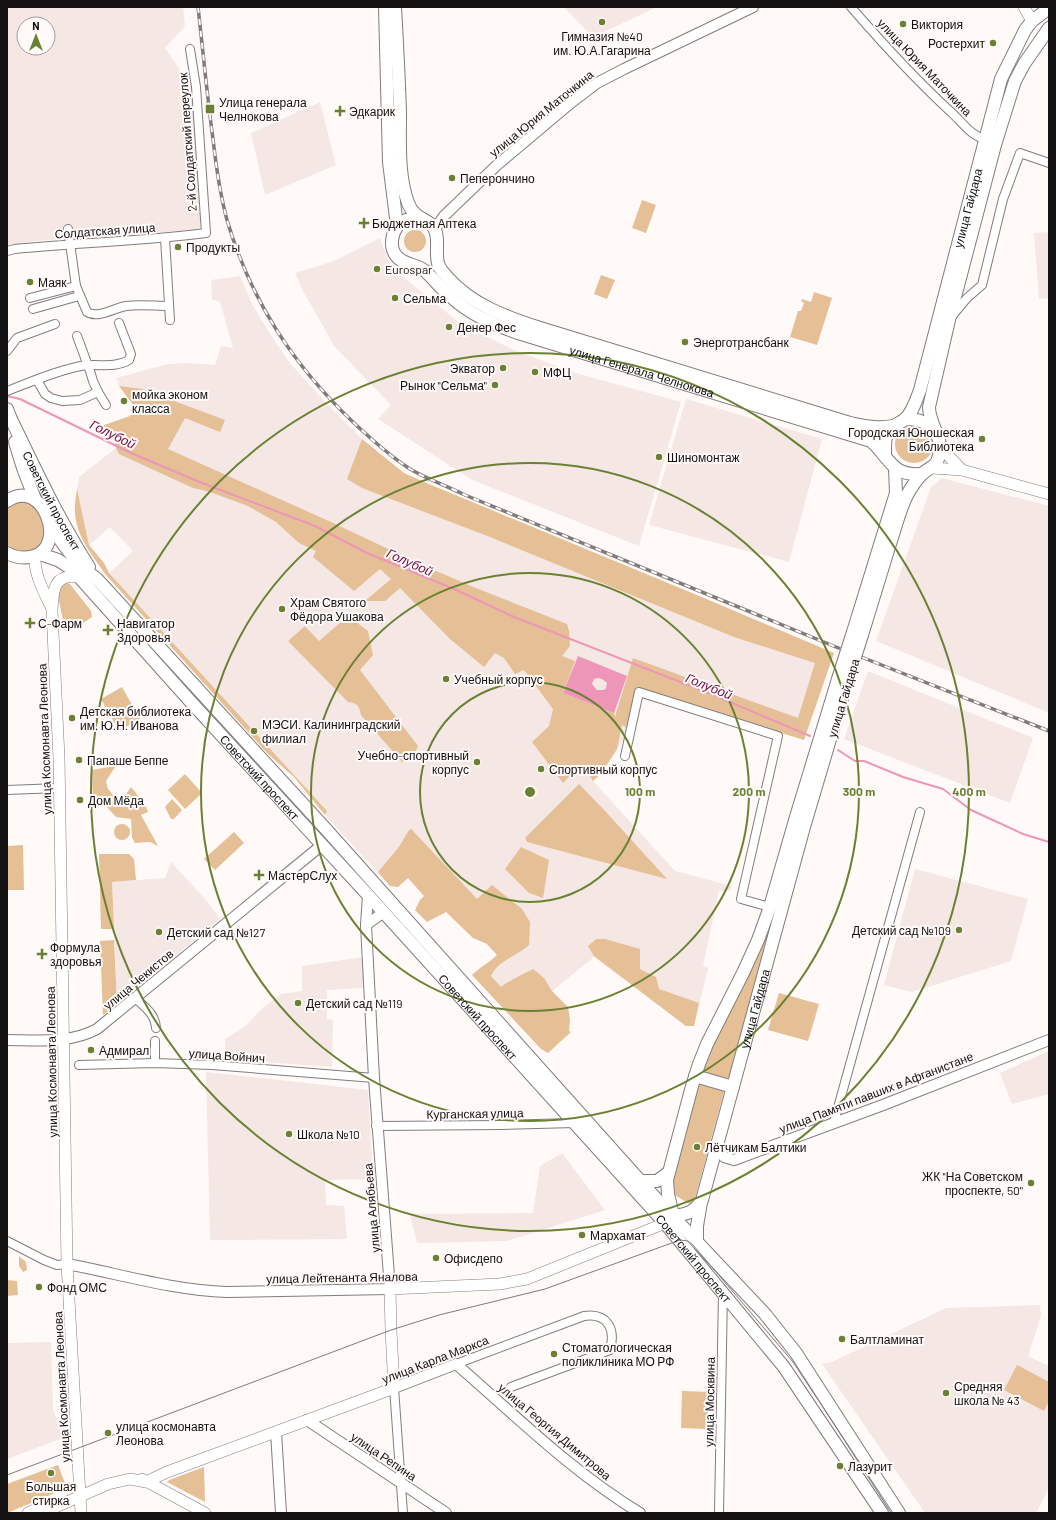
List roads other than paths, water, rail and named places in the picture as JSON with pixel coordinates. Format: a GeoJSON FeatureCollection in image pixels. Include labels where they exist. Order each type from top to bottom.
{"type":"FeatureCollection","features":[{"type":"Feature","properties":{"kind":"main road","name":"улица Генерала Челнокова"},"geometry":{"type":"LineString","coordinates":[[385,7],[389,162],[397,226],[392,241],[393,250],[400,260],[412,264],[426,272],[450,297],[468,311],[483,319],[518,333],[586,348],[850,423],[874,428],[893,426]]}},
{"type":"Feature","properties":{"kind":"main road"},"geometry":{"type":"LineString","coordinates":[[395,7],[402,176],[409,205],[413,213],[428,223]]}},
{"type":"Feature","properties":{"kind":"main road"},"geometry":{"type":"LineString","coordinates":[[1024,7],[1032,21],[1047,30]]}},
{"type":"Feature","properties":{"kind":"main road","name":"улица Гайдара"},"geometry":{"type":"LineString","coordinates":[[893,426],[905,419],[915,404],[920,390],[1000,79],[1025,30],[1032,21],[1049,8]]}},
{"type":"Feature","properties":{"kind":"main road","name":"улица Гайдара"},"geometry":{"type":"LineString","coordinates":[[668,1219],[668,1173],[695,1076],[707,1044],[758,940],[770,907],[796,817],[858,633],[907,496],[914,483],[937,463],[941,448],[940,441],[933,428],[929,415],[929,400],[1008,100],[1015,81],[1024,64],[1047,30]]}},
{"type":"Feature","properties":{"kind":"main road"},"geometry":{"type":"LineString","coordinates":[[397,226],[406,220],[428,223]]}},
{"type":"Feature","properties":{"kind":"main road","name":"улица Генерала Челнокова"},"geometry":{"type":"LineString","coordinates":[[428,223],[437,245],[437,261],[439,268],[451,281],[472,299],[490,309],[586,348],[871,441],[885,455]]}},
{"type":"Feature","properties":{"kind":"main road"},"geometry":{"type":"LineString","coordinates":[[412,264],[421,263],[432,257],[437,245]]}},
{"type":"Feature","properties":{"kind":"main road","name":"Советский проспект"},"geometry":{"type":"LineString","coordinates":[[9,414],[22,468],[35,499],[42,506],[51,526],[64,547],[84,570],[97,580],[324,827],[640,1181],[722,1291],[784,1367],[882,1513]]}},
{"type":"Feature","properties":{"kind":"main road","name":"Советский проспект"},"geometry":{"type":"LineString","coordinates":[[9,414],[39,477],[73,542],[97,580]]}},
{"type":"Feature","properties":{"kind":"main road"},"geometry":{"type":"LineString","coordinates":[[905,419],[916,419],[925,422],[933,428]]}},
{"type":"Feature","properties":{"kind":"main road"},"geometry":{"type":"LineString","coordinates":[[893,426],[887,432],[885,455],[896,469],[911,474],[927,471],[962,470],[1049,494]]}},
{"type":"Feature","properties":{"kind":"main road"},"geometry":{"type":"LineString","coordinates":[[941,448],[962,470]]}},
{"type":"Feature","properties":{"kind":"main road","name":"улица Гайдара"},"geometry":{"type":"LineString","coordinates":[[858,633],[896,493],[896,469]]}},
{"type":"Feature","properties":{"kind":"main road"},"geometry":{"type":"LineString","coordinates":[[7,501],[13,497],[26,496],[35,499]]}},
{"type":"Feature","properties":{"kind":"main road"},"geometry":{"type":"LineString","coordinates":[[7,553],[14,557],[25,558],[38,555],[47,546],[51,526]]}},
{"type":"Feature","properties":{"kind":"main road","name":"Советский проспект"},"geometry":{"type":"LineString","coordinates":[[38,555],[63,563],[79,577],[190,701],[575,1123],[668,1219],[697,1241],[765,1314],[796,1353],[899,1513]]}},
{"type":"Feature","properties":{"kind":"main road","name":"улица Космонавта Леонова"},"geometry":{"type":"LineString","coordinates":[[38,555],[34,566],[52,611]]}},
{"type":"Feature","properties":{"kind":"main road","name":"улица Космонавта Леонова"},"geometry":{"type":"LineString","coordinates":[[79,577],[68,577],[62,579],[57,584],[53,590],[52,611],[59,788],[67,1264],[81,1513]]}},
{"type":"Feature","properties":{"kind":"main road","name":"улица Гайдара"},"geometry":{"type":"LineString","coordinates":[[697,1241],[697,1226],[702,1200],[843,681]]}},
{"type":"Feature","properties":{"kind":"main road"},"geometry":{"type":"LineString","coordinates":[[695,1076],[733,1087]]}},
{"type":"Feature","properties":{"kind":"main road"},"geometry":{"type":"LineString","coordinates":[[640,1181],[657,1181],[668,1173]]}},
{"type":"Feature","properties":{"kind":"main road"},"geometry":{"type":"LineString","coordinates":[[668,1219],[694,1210],[702,1200]]}},
{"type":"Feature","properties":{"kind":"main road","name":"улица Лейтенанта Яналова"},"geometry":{"type":"LineString","coordinates":[[390,1289],[500,1284],[527,1279],[658,1226],[668,1219]]}},
{"type":"Feature","properties":{"kind":"main road","name":"улица Алябьева"},"geometry":{"type":"LineString","coordinates":[[390,1289],[394,1388]]}},
{"type":"Feature","properties":{"kind":"main road","name":"улица Карла Маркса"},"geometry":{"type":"LineString","coordinates":[[146,1482],[167,1472],[394,1388]]}},
{"type":"Feature","properties":{"kind":"main road"},"geometry":{"type":"LineString","coordinates":[[28,1513],[119,1480],[130,1479],[146,1482],[205,1513]]}},
{"type":"Feature","properties":{"kind":"main road"},"geometry":{"type":"LineString","coordinates":[[42,1513],[80,1494]]}},
{"type":"Feature","properties":{"kind":"street","name":"улица Юрия Маточкина"},"geometry":{"type":"LineString","coordinates":[[428,223],[444,216],[497,165],[597,83],[753,7]]}},
{"type":"Feature","properties":{"kind":"street","name":"улица Юрия Маточкина"},"geometry":{"type":"LineString","coordinates":[[851,7],[881,42],[940,103],[975,135],[985,139]]}},
{"type":"Feature","properties":{"kind":"street","name":"2-й Солдатский переулок"},"geometry":{"type":"LineString","coordinates":[[190,49],[196,87],[206,233]]}},
{"type":"Feature","properties":{"kind":"street"},"geometry":{"type":"LineString","coordinates":[[950,320],[962,303],[982,285],[1003,199],[1020,154],[1049,163]]}},
{"type":"Feature","properties":{"kind":"street"},"geometry":{"type":"LineString","coordinates":[[68,229],[76,286],[87,312],[91,315],[124,306],[169,306]]}},
{"type":"Feature","properties":{"kind":"street","name":"Солдатская улица"},"geometry":{"type":"LineString","coordinates":[[7,251],[70,244],[165,238],[206,233]]}},
{"type":"Feature","properties":{"kind":"street"},"geometry":{"type":"LineString","coordinates":[[165,238],[170,320]]}},
{"type":"Feature","properties":{"kind":"street"},"geometry":{"type":"LineString","coordinates":[[30,298],[76,286]]}},
{"type":"Feature","properties":{"kind":"street"},"geometry":{"type":"LineString","coordinates":[[33,309],[79,296]]}},
{"type":"Feature","properties":{"kind":"street"},"geometry":{"type":"LineString","coordinates":[[7,391],[62,371],[88,366],[115,366],[129,360],[131,354],[118,322]]}},
{"type":"Feature","properties":{"kind":"street"},"geometry":{"type":"LineString","coordinates":[[7,351],[17,338],[55,324]]}},
{"type":"Feature","properties":{"kind":"street"},"geometry":{"type":"LineString","coordinates":[[77,336],[92,382],[106,405]]}},
{"type":"Feature","properties":{"kind":"street"},"geometry":{"type":"LineString","coordinates":[[37,380],[45,394],[51,398],[62,401],[80,400],[98,392]]}},
{"type":"Feature","properties":{"kind":"street"},"geometry":{"type":"LineString","coordinates":[[625,756],[639,692],[778,736],[741,899],[770,907]]}},
{"type":"Feature","properties":{"kind":"street"},"geometry":{"type":"LineString","coordinates":[[7,790],[59,788]]}},
{"type":"Feature","properties":{"kind":"street"},"geometry":{"type":"LineString","coordinates":[[834,1122],[920,812]]}},
{"type":"Feature","properties":{"kind":"street","name":"улица Чекистов"},"geometry":{"type":"LineString","coordinates":[[7,1040],[76,1038],[92,1032],[322,845]]}},
{"type":"Feature","properties":{"kind":"street","name":"улица Алябьева"},"geometry":{"type":"LineString","coordinates":[[368,895],[366,925],[376,1126],[390,1289]]}},
{"type":"Feature","properties":{"kind":"street"},"geometry":{"type":"LineString","coordinates":[[366,925],[384,912]]}},
{"type":"Feature","properties":{"kind":"street"},"geometry":{"type":"LineString","coordinates":[[135,998],[152,1014],[155,1020],[156,1028]]}},
{"type":"Feature","properties":{"kind":"street","name":"улица Памяти павших в Афганистане"},"geometry":{"type":"LineString","coordinates":[[717,1146],[724,1157],[734,1160],[834,1122],[884,1105],[1049,1040]]}},
{"type":"Feature","properties":{"kind":"street"},"geometry":{"type":"LineString","coordinates":[[155,1041],[155,1063]]}},
{"type":"Feature","properties":{"kind":"street","name":"улица Войнич"},"geometry":{"type":"LineString","coordinates":[[79,1065],[155,1063],[212,1065],[374,1078]]}},
{"type":"Feature","properties":{"kind":"street","name":"Курганская улица"},"geometry":{"type":"LineString","coordinates":[[376,1126],[575,1123]]}},
{"type":"Feature","properties":{"kind":"street","name":"улица Лейтенанта Яналова"},"geometry":{"type":"LineString","coordinates":[[7,1241],[57,1265],[67,1264],[154,1283],[204,1291],[390,1289]]}},
{"type":"Feature","properties":{"kind":"street","name":"улица Москвина"},"geometry":{"type":"LineString","coordinates":[[719,1513],[722,1291]]}},
{"type":"Feature","properties":{"kind":"street","name":"улица Карла Маркса"},"geometry":{"type":"LineString","coordinates":[[394,1388],[584,1316],[593,1315],[603,1318],[611,1328],[612,1342],[610,1350],[511,1387]]}},
{"type":"Feature","properties":{"kind":"street","name":"улица Георгия Димитрова"},"geometry":{"type":"LineString","coordinates":[[456,1364],[580,1472],[613,1497],[640,1513]]}},
{"type":"Feature","properties":{"kind":"street","name":"улица Алябьева"},"geometry":{"type":"LineString","coordinates":[[394,1388],[403,1513]]}},
{"type":"Feature","properties":{"kind":"street","name":"улица Репина"},"geometry":{"type":"LineString","coordinates":[[308,1420],[446,1513]]}},
{"type":"Feature","properties":{"kind":"street"},"geometry":{"type":"LineString","coordinates":[[276,1432],[281,1513]]}},
{"type":"Feature","properties":{"kind":"waterway","name":"Голубой"},"geometry":{"type":"LineString","coordinates":[[7,396],[20,399],[131,453],[202,483],[315,526],[367,553],[454,589],[514,617],[711,694],[810,736]]}},
{"type":"Feature","properties":{"kind":"waterway","name":"Голубой"},"geometry":{"type":"LineString","coordinates":[[838,750],[855,761],[864,761],[903,777],[943,789],[971,810],[1023,834],[1049,842]]}},
{"type":"Feature","properties":{"kind":"tram line"},"geometry":{"type":"LineString","coordinates":[[7,1475],[391,1330],[439,1315],[545,1289],[680,1240],[688,1241],[693,1245],[793,1362],[893,1513]]}},
{"type":"Feature","properties":{"kind":"railway"},"geometry":{"type":"LineString","coordinates":[[198,7],[215,159],[220,190],[227,220],[248,278],[262,305],[293,355],[332,401],[354,423],[395,459],[423,476],[465,495],[836,647],[1049,731]]}},
{"type":"Feature","properties":{"kind":"place","name":"Гимназия №40 им. Ю.А.Гагарина"},"geometry":{"type":"Point","coordinates":[602,22]}},
{"type":"Feature","properties":{"kind":"place","name":"Виктория"},"geometry":{"type":"Point","coordinates":[903,24]}},
{"type":"Feature","properties":{"kind":"place","name":"Ростерхит"},"geometry":{"type":"Point","coordinates":[993,43]}},
{"type":"Feature","properties":{"kind":"place","name":"Улица генерала Челнокова"},"geometry":{"type":"Point","coordinates":[210,109]}},
{"type":"Feature","properties":{"kind":"place","name":"Эдкарик"},"geometry":{"type":"Point","coordinates":[340,111]}},
{"type":"Feature","properties":{"kind":"place","name":"Пеперончино"},"geometry":{"type":"Point","coordinates":[452,178]}},
{"type":"Feature","properties":{"kind":"place","name":"Бюджетная Аптека"},"geometry":{"type":"Point","coordinates":[364,223]}},
{"type":"Feature","properties":{"kind":"place","name":"Продукты"},"geometry":{"type":"Point","coordinates":[178,247]}},
{"type":"Feature","properties":{"kind":"place","name":"Eurospar"},"geometry":{"type":"Point","coordinates":[377,269]}},
{"type":"Feature","properties":{"kind":"place","name":"Маяк"},"geometry":{"type":"Point","coordinates":[30,282]}},
{"type":"Feature","properties":{"kind":"place","name":"Сельма"},"geometry":{"type":"Point","coordinates":[395,298]}},
{"type":"Feature","properties":{"kind":"place","name":"Денер Фес"},"geometry":{"type":"Point","coordinates":[449,327]}},
{"type":"Feature","properties":{"kind":"place","name":"Энерготрансбанк"},"geometry":{"type":"Point","coordinates":[685,342]}},
{"type":"Feature","properties":{"kind":"place","name":"Экватор"},"geometry":{"type":"Point","coordinates":[503,368]}},
{"type":"Feature","properties":{"kind":"place","name":"МФЦ"},"geometry":{"type":"Point","coordinates":[535,372]}},
{"type":"Feature","properties":{"kind":"place","name":"Рынок \"Сельма\""},"geometry":{"type":"Point","coordinates":[495,385]}},
{"type":"Feature","properties":{"kind":"place","name":"мойка эконом класса"},"geometry":{"type":"Point","coordinates":[124,401]}},
{"type":"Feature","properties":{"kind":"place","name":"Городская Юношеская Библиотека"},"geometry":{"type":"Point","coordinates":[982,439]}},
{"type":"Feature","properties":{"kind":"place","name":"Шиномонтаж"},"geometry":{"type":"Point","coordinates":[659,457]}},
{"type":"Feature","properties":{"kind":"place","name":"Храм Святого Фёдора Ушакова"},"geometry":{"type":"Point","coordinates":[282,609]}},
{"type":"Feature","properties":{"kind":"place","name":"С-Фарм"},"geometry":{"type":"Point","coordinates":[30,623]}},
{"type":"Feature","properties":{"kind":"place","name":"Навигатор Здоровья"},"geometry":{"type":"Point","coordinates":[108,630]}},
{"type":"Feature","properties":{"kind":"place","name":"Учебный корпус"},"geometry":{"type":"Point","coordinates":[446,679]}},
{"type":"Feature","properties":{"kind":"place","name":"Детская библиотека им. Ю.Н. Иванова"},"geometry":{"type":"Point","coordinates":[72,718]}},
{"type":"Feature","properties":{"kind":"place","name":"МЭСИ. Калининградский филиал"},"geometry":{"type":"Point","coordinates":[254,731]}},
{"type":"Feature","properties":{"kind":"place","name":"Папаше Беппе"},"geometry":{"type":"Point","coordinates":[79,760]}},
{"type":"Feature","properties":{"kind":"place","name":"Учебно-спортивный корпус"},"geometry":{"type":"Point","coordinates":[477,762]}},
{"type":"Feature","properties":{"kind":"place","name":"Спортивный корпус"},"geometry":{"type":"Point","coordinates":[541,769]}},
{"type":"Feature","properties":{"kind":"place","name":"Дом Мёда"},"geometry":{"type":"Point","coordinates":[80,800]}},
{"type":"Feature","properties":{"kind":"place","name":"МастерСлух"},"geometry":{"type":"Point","coordinates":[259,875]}},
{"type":"Feature","properties":{"kind":"place","name":"Детский сад №109"},"geometry":{"type":"Point","coordinates":[959,930]}},
{"type":"Feature","properties":{"kind":"place","name":"Детский сад №127"},"geometry":{"type":"Point","coordinates":[159,932]}},
{"type":"Feature","properties":{"kind":"place","name":"Формула здоровья"},"geometry":{"type":"Point","coordinates":[42,954]}},
{"type":"Feature","properties":{"kind":"place","name":"Детский сад №119"},"geometry":{"type":"Point","coordinates":[298,1003]}},
{"type":"Feature","properties":{"kind":"place","name":"Адмирал"},"geometry":{"type":"Point","coordinates":[91,1050]}},
{"type":"Feature","properties":{"kind":"place","name":"Школа №10"},"geometry":{"type":"Point","coordinates":[289,1134]}},
{"type":"Feature","properties":{"kind":"place","name":"Лётчикам Балтики"},"geometry":{"type":"Point","coordinates":[697,1147]}},
{"type":"Feature","properties":{"kind":"place","name":"ЖК \"На Советском проспекте, 50\""},"geometry":{"type":"Point","coordinates":[1031,1183]}},
{"type":"Feature","properties":{"kind":"place","name":"Мархамат"},"geometry":{"type":"Point","coordinates":[582,1235]}},
{"type":"Feature","properties":{"kind":"place","name":"Офисдепо"},"geometry":{"type":"Point","coordinates":[436,1258]}},
{"type":"Feature","properties":{"kind":"place","name":"Фонд ОМС"},"geometry":{"type":"Point","coordinates":[39,1287]}},
{"type":"Feature","properties":{"kind":"place","name":"Балтламинат"},"geometry":{"type":"Point","coordinates":[842,1339]}},
{"type":"Feature","properties":{"kind":"place","name":"Стоматологическая поликлиника МО РФ"},"geometry":{"type":"Point","coordinates":[554,1354]}},
{"type":"Feature","properties":{"kind":"place","name":"Средняя школа № 43"},"geometry":{"type":"Point","coordinates":[946,1393]}},
{"type":"Feature","properties":{"kind":"place","name":"улица космонавта Леонова"},"geometry":{"type":"Point","coordinates":[108,1433]}},
{"type":"Feature","properties":{"kind":"place","name":"Лазурит"},"geometry":{"type":"Point","coordinates":[840,1466]}},
{"type":"Feature","properties":{"kind":"place","name":"Большая стирка"},"geometry":{"type":"Point","coordinates":[51,1473]}}]}
